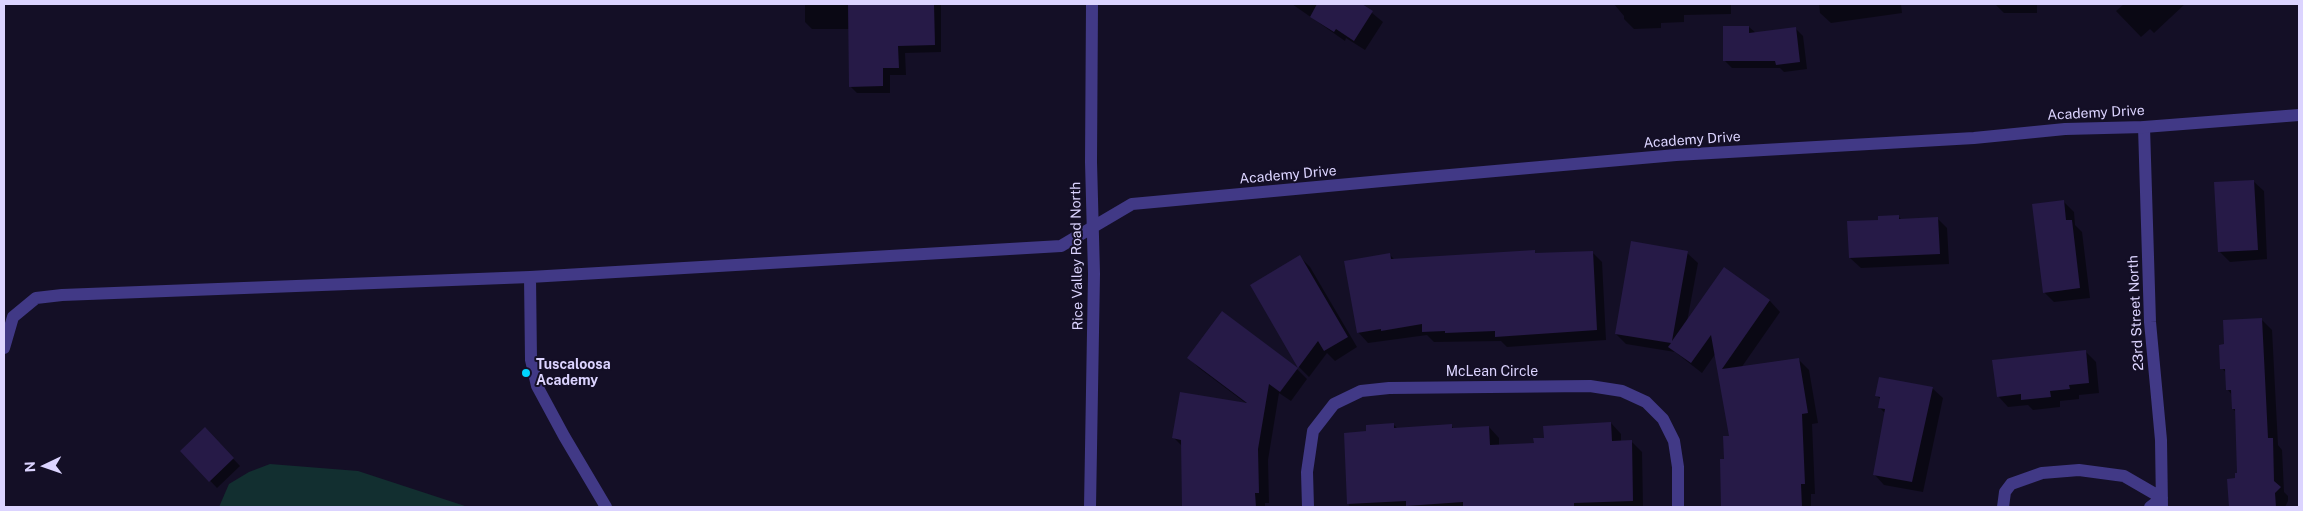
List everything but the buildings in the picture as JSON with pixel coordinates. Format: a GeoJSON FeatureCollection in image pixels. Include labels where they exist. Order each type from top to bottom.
{"type":"FeatureCollection","features":[{"type":"Feature","properties":{"kind":"street","name":"Rice Valley Road North"},"geometry":{"type":"LineString","coordinates":[[1090,507],[1094,274],[1091,162],[1092,4]]}},
{"type":"Feature","properties":{"kind":"street","name":"Academy Drive"},"geometry":{"type":"LineString","coordinates":[[4,348],[12,317],[36,298],[82,294],[530,277],[1061,246],[1132,204],[1676,155],[1974,138],[2065,129],[2144,126],[2299,115]]}},
{"type":"Feature","properties":{"kind":"street","name":"23rd Street North"},"geometry":{"type":"LineString","coordinates":[[2144,126],[2150,322],[2161,440],[2162,502]]}},
{"type":"Feature","properties":{"kind":"street"},"geometry":{"type":"LineString","coordinates":[[530,277],[531,360],[538,386],[564,436],[606,507]]}},
{"type":"Feature","properties":{"kind":"street","name":"McLean Circle"},"geometry":{"type":"LineString","coordinates":[[1308,507],[1307,472],[1313,431],[1334,404],[1361,391],[1389,388],[1590,386],[1622,391],[1646,402],[1663,419],[1674,441],[1678,467],[1678,507]]}},
{"type":"Feature","properties":{"kind":"street"},"geometry":{"type":"LineString","coordinates":[[2003,507],[2005,492],[2011,484],[2042,473],[2070,471],[2124,476],[2162,502]]}},
{"type":"Feature","properties":{"kind":"street"},"geometry":{"type":"LineString","coordinates":[[2150,507],[2162,502]]}},
{"type":"Feature","properties":{"kind":"green space"},"geometry":{"type":"Polygon","coordinates":[[[270,464],[358,471],[468,507],[219,507],[229,484],[249,472],[270,464]]]}},
{"type":"Feature","properties":{"kind":"place","name":"Tuscaloosa Academy"},"geometry":{"type":"Point","coordinates":[526,373]}}]}
